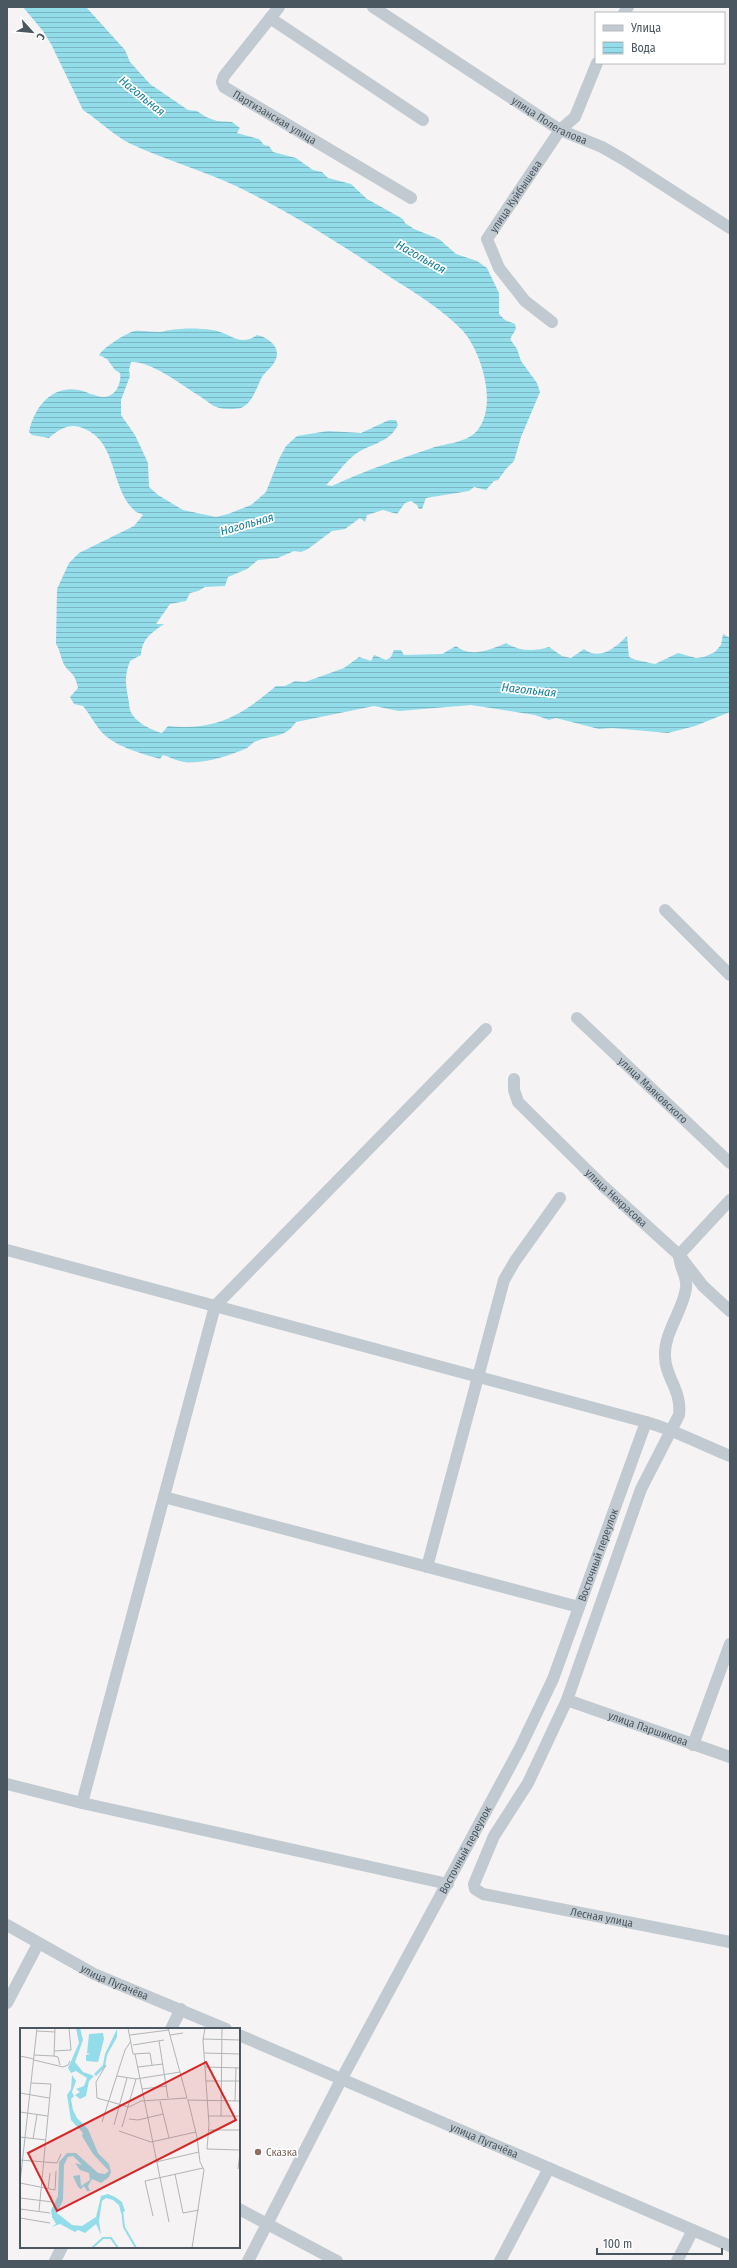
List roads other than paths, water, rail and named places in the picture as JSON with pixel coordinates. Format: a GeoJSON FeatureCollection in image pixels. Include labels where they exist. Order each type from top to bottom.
{"type":"FeatureCollection","features":[{"type":"Feature","properties":{"kind":"street","name":"Партизанская улица"},"geometry":{"type":"LineString","coordinates":[[279,7],[224,76],[222,82],[224,87],[411,198]]}},
{"type":"Feature","properties":{"kind":"street","name":"улица Полегалова"},"geometry":{"type":"LineString","coordinates":[[372,7],[560,130],[602,148],[623,159],[730,228]]}},
{"type":"Feature","properties":{"kind":"street"},"geometry":{"type":"LineString","coordinates":[[270,18],[423,120]]}},
{"type":"Feature","properties":{"kind":"street","name":"улица Куйбышева"},"geometry":{"type":"LineString","coordinates":[[552,322],[525,301],[499,268],[487,240],[560,130],[575,117],[597,64]]}},
{"type":"Feature","properties":{"kind":"street"},"geometry":{"type":"LineString","coordinates":[[665,910],[730,975]]}},
{"type":"Feature","properties":{"kind":"street","name":"улица Маяковского"},"geometry":{"type":"LineString","coordinates":[[577,1018],[730,1163]]}},
{"type":"Feature","properties":{"kind":"street"},"geometry":{"type":"LineString","coordinates":[[82,1803],[215,1306],[486,1029]]}},
{"type":"Feature","properties":{"kind":"street","name":"улица Некрасова"},"geometry":{"type":"LineString","coordinates":[[514,1079],[514,1090],[518,1102],[602,1185],[679,1255],[702,1286],[730,1312]]}},
{"type":"Feature","properties":{"kind":"street"},"geometry":{"type":"LineString","coordinates":[[427,1567],[504,1280],[515,1261],[560,1198]]}},
{"type":"Feature","properties":{"kind":"street"},"geometry":{"type":"LineString","coordinates":[[679,1255],[730,1200]]}},
{"type":"Feature","properties":{"kind":"street"},"geometry":{"type":"LineString","coordinates":[[7,1250],[646,1422],[673,1430],[730,1456]]}},
{"type":"Feature","properties":{"kind":"street","name":"Восточный переулок"},"geometry":{"type":"LineString","coordinates":[[475,1889],[475,1879],[494,1836],[528,1783],[567,1700],[641,1489],[673,1430],[679,1415],[681,1403],[667,1370],[664,1356],[667,1341],[684,1300],[686,1286],[679,1264],[679,1255]]}},
{"type":"Feature","properties":{"kind":"street","name":"Восточный переулок"},"geometry":{"type":"LineString","coordinates":[[248,2261],[341,2080],[520,1748],[552,1679],[646,1422]]}},
{"type":"Feature","properties":{"kind":"street"},"geometry":{"type":"LineString","coordinates":[[164,1498],[579,1607]]}},
{"type":"Feature","properties":{"kind":"street"},"geometry":{"type":"LineString","coordinates":[[693,1745],[730,1644]]}},
{"type":"Feature","properties":{"kind":"street","name":"улица Паршикова"},"geometry":{"type":"LineString","coordinates":[[567,1700],[730,1757]]}},
{"type":"Feature","properties":{"kind":"street"},"geometry":{"type":"LineString","coordinates":[[7,1784],[82,1803],[448,1884]]}},
{"type":"Feature","properties":{"kind":"street","name":"Лесная улица"},"geometry":{"type":"LineString","coordinates":[[475,1889],[483,1894],[730,1942]]}},
{"type":"Feature","properties":{"kind":"street","name":"улица Пугачёва"},"geometry":{"type":"LineString","coordinates":[[7,1925],[38,1944],[108,1980],[224,2028]]}},
{"type":"Feature","properties":{"kind":"street"},"geometry":{"type":"LineString","coordinates":[[7,2003],[38,1944]]}},
{"type":"Feature","properties":{"kind":"street"},"geometry":{"type":"LineString","coordinates":[[172,2028],[181,2009]]}},
{"type":"Feature","properties":{"kind":"street","name":"улица Пугачёва"},"geometry":{"type":"LineString","coordinates":[[240,2035],[730,2246]]}},
{"type":"Feature","properties":{"kind":"street"},"geometry":{"type":"LineString","coordinates":[[500,2261],[549,2168]]}},
{"type":"Feature","properties":{"kind":"street"},"geometry":{"type":"LineString","coordinates":[[240,2210],[337,2261]]}},
{"type":"Feature","properties":{"kind":"street"},"geometry":{"type":"LineString","coordinates":[[677,2261],[693,2230]]}},
{"type":"Feature","properties":{"kind":"street"},"geometry":{"type":"LineString","coordinates":[[55,2261],[62,2248]]}},
{"type":"Feature","properties":{"kind":"water","name":"Нагольная"},"geometry":{"type":"Polygon","coordinates":[[[23,7],[86,7],[125,50],[130,62],[150,84],[188,110],[197,111],[206,117],[217,121],[232,122],[240,128],[237,133],[259,139],[264,145],[269,146],[273,152],[296,158],[313,170],[322,172],[328,178],[351,184],[367,199],[403,219],[405,223],[414,229],[439,239],[456,254],[477,261],[487,268],[499,293],[499,314],[505,320],[515,324],[516,329],[510,339],[517,349],[521,361],[537,383],[540,392],[521,437],[514,461],[498,480],[494,481],[486,490],[474,487],[469,491],[426,498],[422,509],[419,509],[417,505],[411,501],[405,503],[397,514],[383,510],[367,515],[365,522],[360,518],[345,529],[332,531],[308,549],[301,552],[294,551],[278,558],[258,560],[247,569],[228,577],[225,586],[205,587],[190,593],[186,601],[170,604],[156,624],[164,624],[148,637],[143,645],[141,655],[130,661],[128,666],[126,674],[126,687],[130,710],[139,722],[148,728],[162,733],[168,726],[185,727],[214,723],[227,719],[251,706],[276,686],[285,686],[295,681],[305,682],[344,668],[359,657],[371,661],[374,655],[386,660],[391,657],[394,650],[401,650],[404,655],[442,654],[456,646],[468,652],[481,652],[506,643],[516,648],[527,650],[538,650],[549,647],[562,656],[571,658],[584,649],[596,654],[607,652],[627,636],[629,657],[655,664],[678,653],[696,658],[704,657],[715,652],[721,645],[723,634],[730,638],[730,712],[695,726],[668,733],[612,728],[599,729],[556,718],[549,720],[535,715],[471,705],[399,711],[374,706],[296,722],[283,734],[263,739],[240,751],[216,759],[200,762],[184,762],[163,755],[160,759],[127,748],[111,740],[105,735],[83,706],[74,704],[70,697],[78,688],[73,674],[64,665],[56,644],[57,589],[69,563],[79,553],[134,526],[143,515],[135,511],[127,502],[121,491],[109,455],[96,436],[85,429],[75,426],[66,427],[57,431],[49,438],[32,435],[29,432],[35,415],[45,400],[60,391],[69,389],[79,390],[103,397],[111,395],[119,385],[120,373],[115,370],[107,359],[99,355],[105,348],[115,341],[134,331],[159,332],[192,328],[218,331],[240,340],[251,339],[257,335],[270,341],[274,345],[277,353],[273,365],[262,377],[254,394],[246,405],[238,409],[224,409],[216,407],[158,370],[139,363],[131,362],[129,370],[130,376],[121,400],[121,415],[135,435],[148,463],[149,487],[158,495],[183,510],[216,517],[251,505],[266,492],[279,459],[286,446],[297,436],[328,431],[361,433],[389,420],[396,420],[398,425],[389,436],[349,459],[326,485],[332,486],[356,475],[394,461],[432,448],[456,442],[473,435],[483,420],[487,394],[481,366],[470,341],[455,323],[428,302],[296,218],[223,180],[131,144],[83,110],[51,44],[43,31],[23,7]]]}},
{"type":"Feature","properties":{"kind":"place","name":"Сказка"},"geometry":{"type":"Point","coordinates":[258,2152]}}]}
